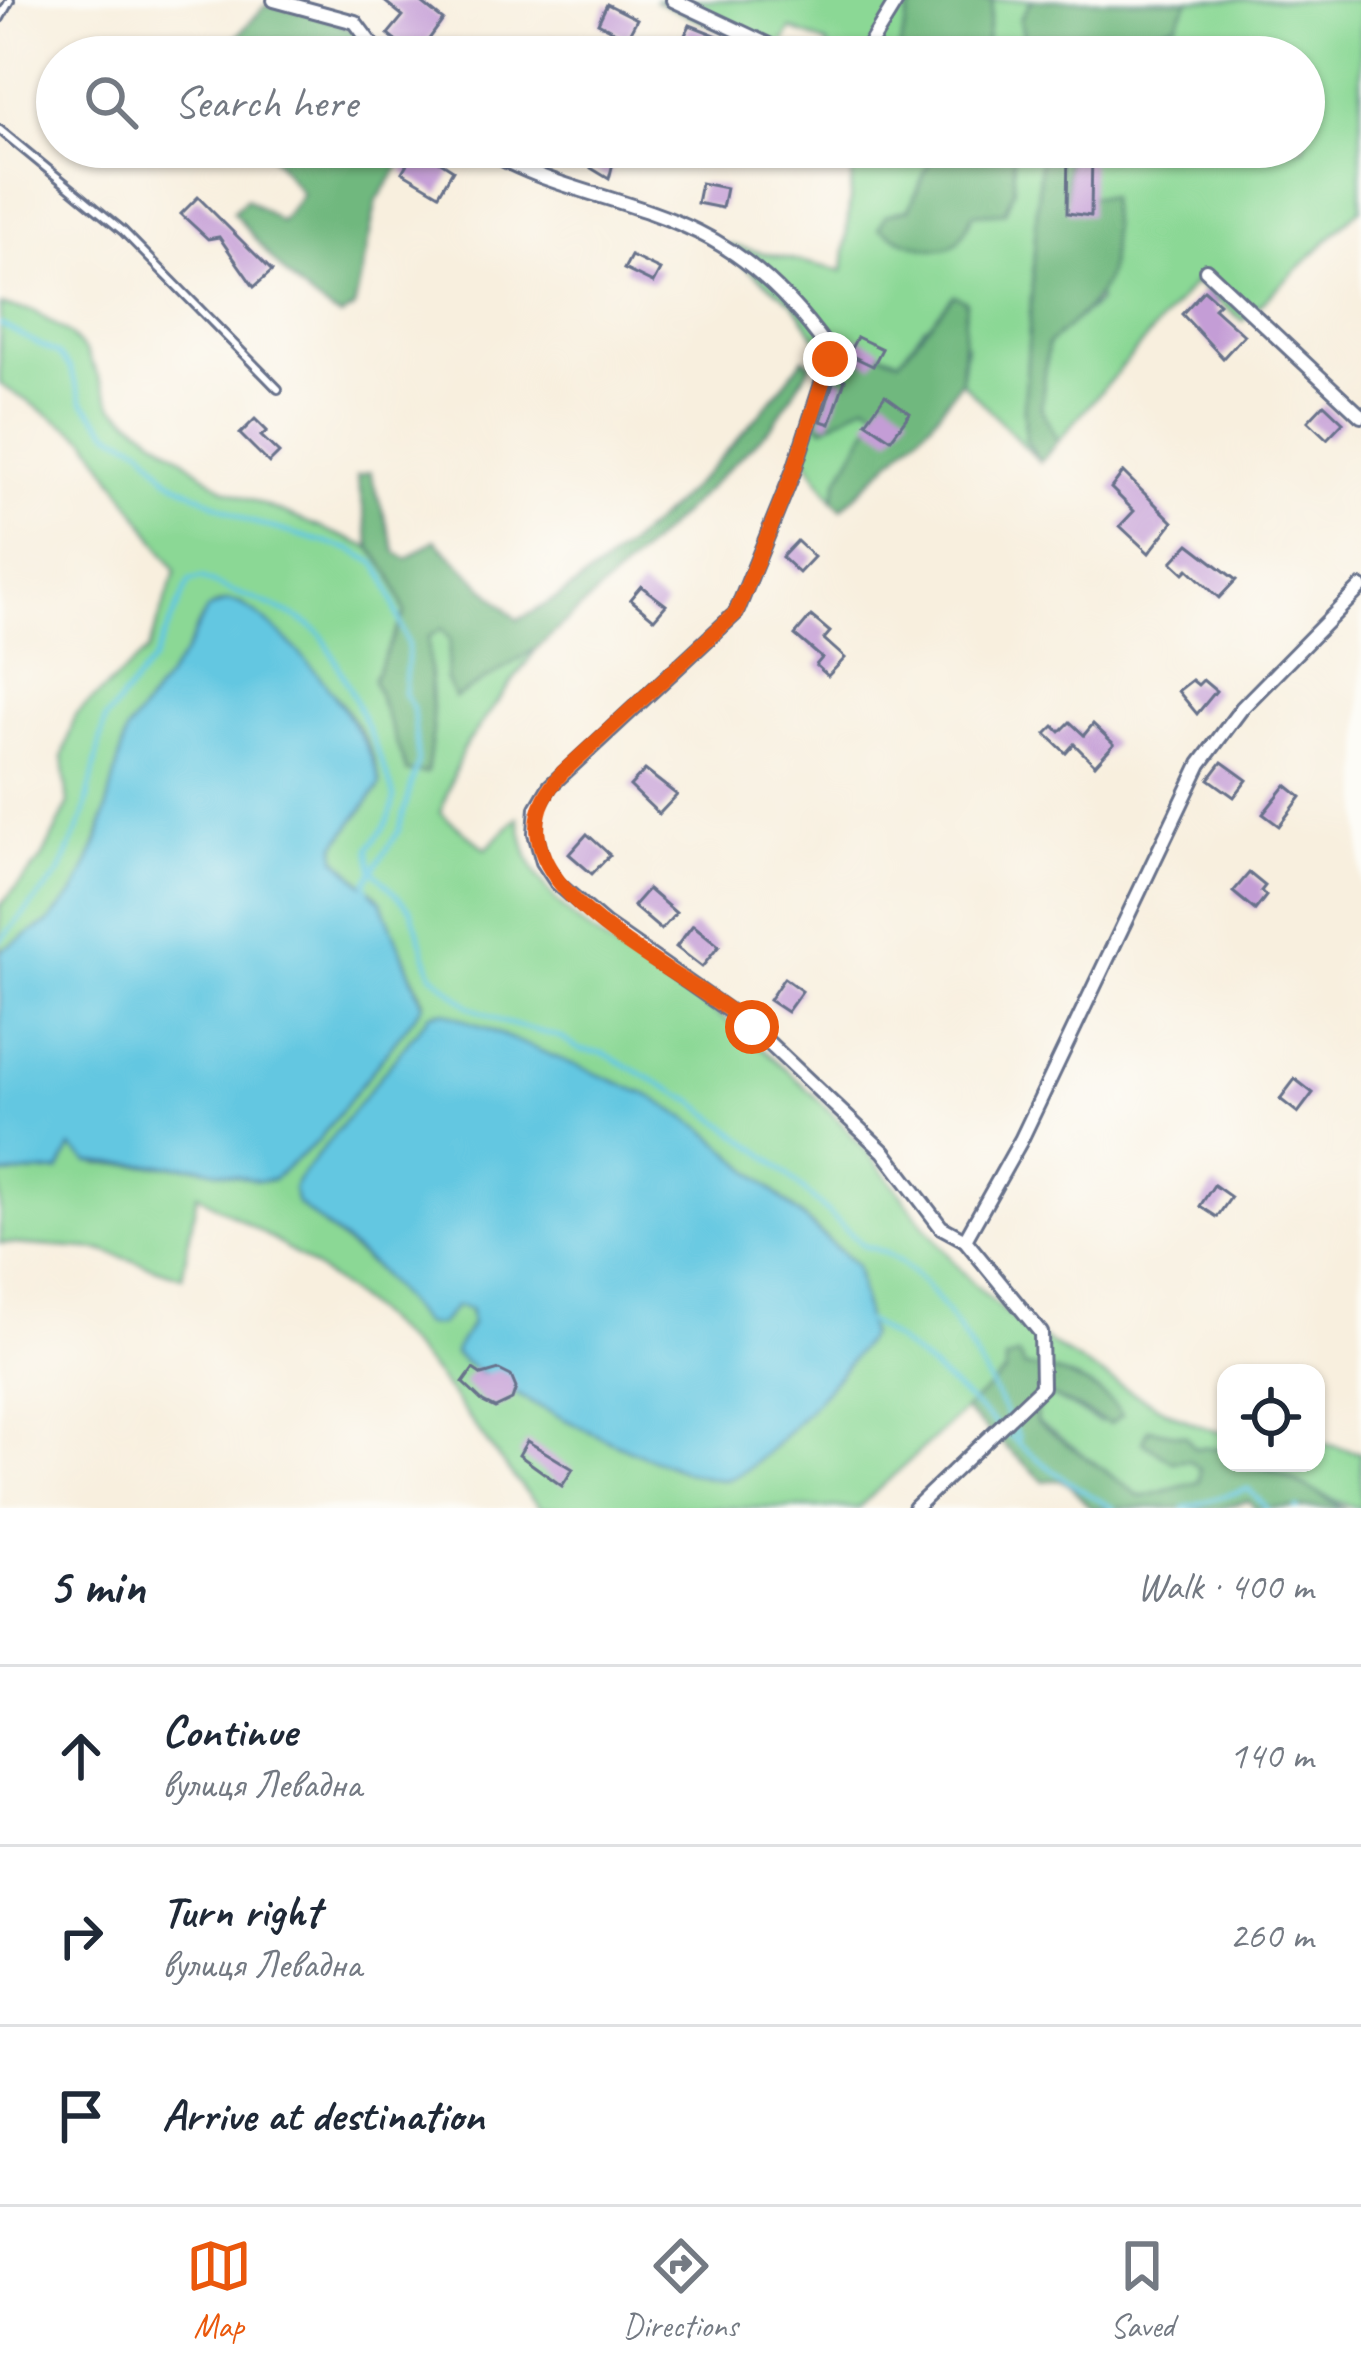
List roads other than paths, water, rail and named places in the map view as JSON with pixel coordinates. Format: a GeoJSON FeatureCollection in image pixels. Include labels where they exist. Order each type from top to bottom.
{"type":"FeatureCollection","features":[{"type":"Feature","properties":{"kind":"street"},"geometry":{"type":"LineString","coordinates":[[274,0],[355,22],[365,36]]}},
{"type":"Feature","properties":{"kind":"street"},"geometry":{"type":"LineString","coordinates":[[673,0],[749,36]]}},
{"type":"Feature","properties":{"kind":"street"},"geometry":{"type":"LineString","coordinates":[[875,36],[897,0]]}},
{"type":"Feature","properties":{"kind":"street"},"geometry":{"type":"LineString","coordinates":[[523,168],[675,222],[720,244],[763,275],[828,350],[830,359],[800,455],[736,613],[550,786],[537,808],[536,844],[563,889],[752,1027],[884,1152],[941,1227],[965,1240],[1041,1333],[1042,1387],[915,1508]]}},
{"type":"Feature","properties":{"kind":"street"},"geometry":{"type":"LineString","coordinates":[[1205,270],[1361,416]]}},
{"type":"Feature","properties":{"kind":"street"},"geometry":{"type":"LineString","coordinates":[[1348,403],[1361,392]]}},
{"type":"Feature","properties":{"kind":"street"},"geometry":{"type":"LineString","coordinates":[[965,1240],[1021,1140],[1201,764],[1242,708],[1361,587]]}},
{"type":"Feature","properties":{"kind":"lane"},"geometry":{"type":"LineString","coordinates":[[0,18],[10,0]]}},
{"type":"Feature","properties":{"kind":"lane"},"geometry":{"type":"LineString","coordinates":[[0,130],[36,160]]}},
{"type":"Feature","properties":{"kind":"lane"},"geometry":{"type":"LineString","coordinates":[[46,168],[123,232],[278,389]]}},
{"type":"Feature","properties":{"kind":"water"},"geometry":{"type":"Polygon","coordinates":[[[228,601],[272,626],[296,650],[361,736],[380,785],[336,845],[336,858],[381,901],[423,1005],[317,1142],[273,1179],[258,1181],[200,1167],[89,1162],[71,1147],[59,1171],[0,1175],[0,951],[49,922],[75,892],[98,842],[126,733],[185,653],[207,610],[228,601]]]}},
{"type":"Feature","properties":{"kind":"water"},"geometry":{"type":"Polygon","coordinates":[[[443,1011],[648,1095],[704,1129],[856,1266],[869,1335],[803,1415],[742,1472],[728,1479],[674,1467],[588,1431],[504,1387],[454,1353],[471,1324],[470,1309],[456,1306],[439,1325],[423,1324],[374,1266],[297,1203],[293,1189],[297,1181],[430,1014],[443,1011]]]}},
{"type":"Feature","properties":{"kind":"waterway"},"geometry":{"type":"LineString","coordinates":[[0,324],[58,354],[70,368],[82,401],[110,432],[143,448],[168,479],[248,521],[352,550],[375,563],[385,578],[408,646],[404,694],[413,708],[418,762],[399,830],[366,882],[368,892]]}},
{"type":"Feature","properties":{"kind":"waterway"},"geometry":{"type":"LineString","coordinates":[[0,941],[59,874],[84,816],[105,720],[153,661],[190,580],[202,578],[293,616],[326,642],[392,788],[388,819],[369,848],[372,869],[411,910],[432,974],[469,1006],[502,1022],[560,1037],[580,1050],[603,1053],[694,1102],[769,1158],[864,1246],[889,1255],[935,1297],[975,1356],[1019,1438]]}},
{"type":"Feature","properties":{"kind":"waterway"},"geometry":{"type":"LineString","coordinates":[[867,1321],[1049,1467],[1114,1508]]}},
{"type":"Feature","properties":{"kind":"waterway"},"geometry":{"type":"LineString","coordinates":[[1184,1508],[1248,1489],[1267,1508]]}}]}
